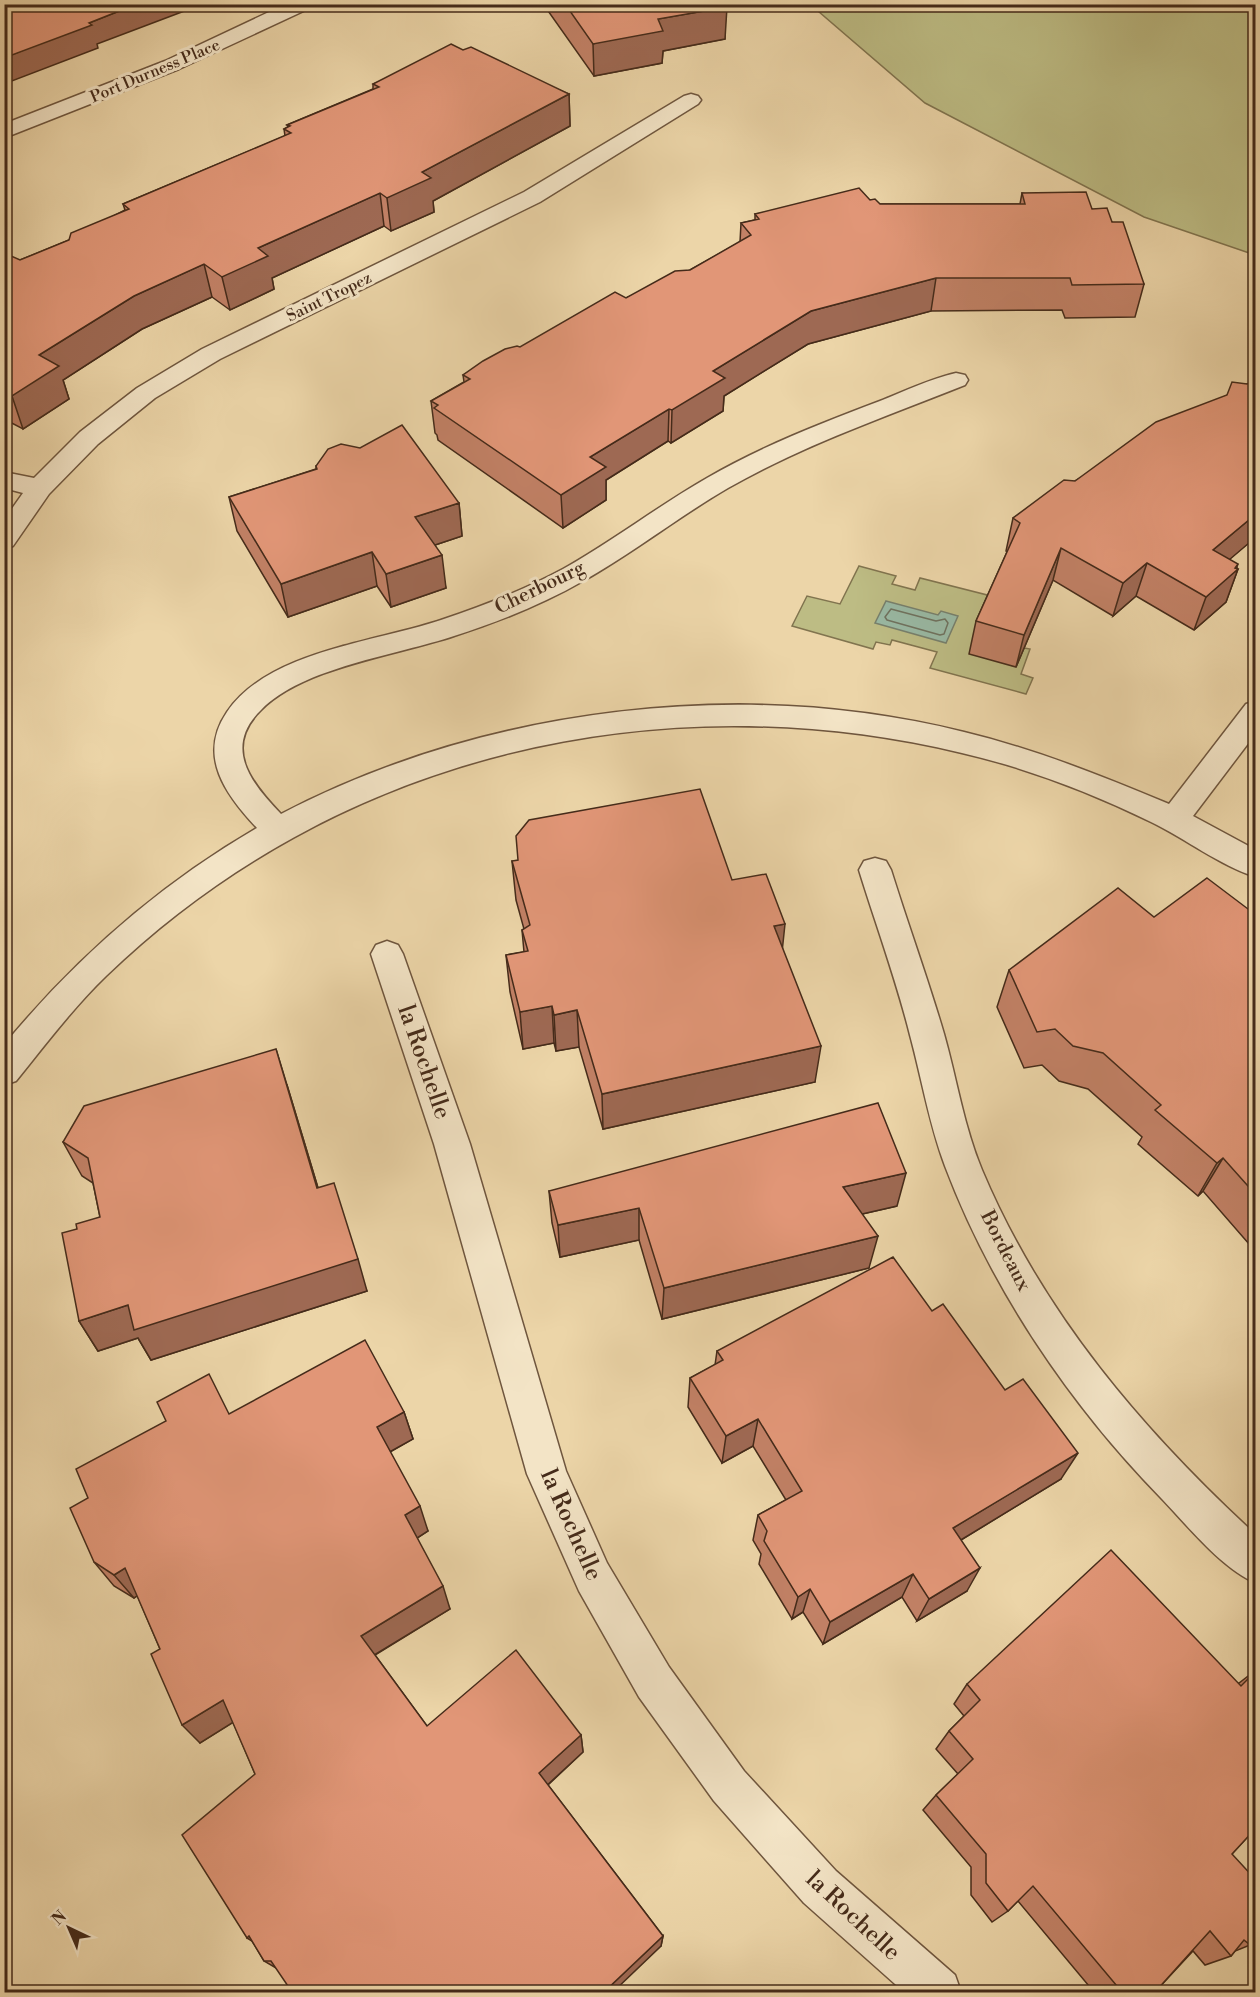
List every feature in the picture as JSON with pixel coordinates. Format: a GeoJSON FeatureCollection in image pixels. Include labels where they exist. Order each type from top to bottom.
{"type":"FeatureCollection","features":[{"type":"Feature","properties":{"kind":"street","name":"Port Durness Place"},"geometry":{"type":"LineString","coordinates":[[4,132],[172,65],[303,4]]}},
{"type":"Feature","properties":{"kind":"street","name":"Saint Tropez"},"geometry":{"type":"LineString","coordinates":[[4,540],[40,489],[89,438],[146,393],[211,354],[532,197],[691,100]]}},
{"type":"Feature","properties":{"kind":"street","name":"Cherbourg"},"geometry":{"type":"LineString","coordinates":[[278,831],[237,786],[228,766],[227,741],[237,717],[256,696],[283,679],[444,629],[510,604],[571,576],[719,482],[776,453],[956,380]]}},
{"type":"Feature","properties":{"kind":"street"},"geometry":{"type":"LineString","coordinates":[[4,480],[40,489]]}},
{"type":"Feature","properties":{"kind":"street"},"geometry":{"type":"LineString","coordinates":[[1174,819],[1256,711]]}},
{"type":"Feature","properties":{"kind":"street"},"geometry":{"type":"LineString","coordinates":[[4,1071],[44,1020],[104,958],[194,884],[278,831],[392,776],[498,742],[569,727],[641,717],[713,713],[787,715],[860,722],[933,735],[1006,753],[1077,777],[1174,819],[1256,865]]}},
{"type":"Feature","properties":{"kind":"street","name":"Bordeaux"},"geometry":{"type":"LineString","coordinates":[[875,870],[924,1023],[942,1098],[964,1169],[1017,1280],[1065,1356],[1124,1431],[1192,1506],[1256,1563]]}},
{"type":"Feature","properties":{"kind":"street","name":"la Rochelle"},"geometry":{"type":"LineString","coordinates":[[387,954],[452,1144],[547,1474],[593,1577],[654,1682],[729,1786],[820,1887],[938,1992]]}},
{"type":"Feature","properties":{"kind":"shaded area"},"geometry":{"type":"Polygon","coordinates":[[[811,5],[1255,5],[1255,255],[1144,217],[925,103],[811,5]]]}},
{"type":"Feature","properties":{"kind":"shaded area"},"geometry":{"type":"Polygon","coordinates":[[[859,566],[896,576],[892,584],[915,590],[920,578],[995,597],[1019,647],[1030,649],[1021,674],[1033,678],[1026,694],[930,668],[937,652],[892,640],[890,645],[876,642],[873,649],[792,626],[807,596],[840,604],[859,566]]]}},
{"type":"Feature","properties":{"kind":"water"},"geometry":{"type":"Polygon","coordinates":[[[886,601],[938,615],[941,611],[958,616],[946,643],[875,623],[886,601]]]}},
{"type":"Feature","properties":{"kind":"building"},"geometry":{"type":"Polygon","coordinates":[[[4,4],[137,4],[89,23],[92,25],[4,58],[4,4]]]}},
{"type":"Feature","properties":{"kind":"building"},"geometry":{"type":"Polygon","coordinates":[[[565,4],[725,4],[727,7],[658,19],[663,31],[593,44],[565,4]]]}},
{"type":"Feature","properties":{"kind":"building"},"geometry":{"type":"Polygon","coordinates":[[[451,44],[463,50],[471,47],[569,94],[422,172],[431,178],[387,198],[380,193],[258,248],[268,256],[222,277],[204,264],[134,296],[39,355],[59,366],[12,396],[4,392],[4,257],[9,255],[20,260],[69,240],[71,233],[129,209],[123,204],[291,133],[284,129],[290,126],[287,125],[379,87],[373,84],[451,44]]]}},
{"type":"Feature","properties":{"kind":"building"},"geometry":{"type":"Polygon","coordinates":[[[859,188],[870,200],[875,199],[880,204],[1025,204],[1022,193],[1086,192],[1092,209],[1107,208],[1112,222],[1123,222],[1144,284],[1072,285],[1070,278],[936,278],[811,311],[713,371],[725,378],[590,457],[606,467],[561,495],[434,408],[438,405],[431,401],[470,379],[463,375],[483,361],[505,349],[520,347],[615,292],[626,298],[675,271],[690,270],[751,235],[741,223],[759,219],[755,214],[859,188]]]}},
{"type":"Feature","properties":{"kind":"building"},"geometry":{"type":"Polygon","coordinates":[[[1256,381],[1256,514],[1213,550],[1238,564],[1235,568],[1238,569],[1206,597],[1147,563],[1123,583],[1061,548],[1024,635],[976,621],[1020,523],[1013,518],[1064,480],[1075,481],[1156,422],[1227,395],[1232,382],[1247,384],[1256,381]]]}},
{"type":"Feature","properties":{"kind":"building"},"geometry":{"type":"Polygon","coordinates":[[[402,425],[459,503],[415,517],[442,555],[386,574],[372,552],[281,584],[229,497],[317,469],[316,466],[328,449],[341,444],[360,448],[402,425]]]}},
{"type":"Feature","properties":{"kind":"building"},"geometry":{"type":"Polygon","coordinates":[[[700,789],[732,880],[766,874],[785,924],[774,926],[821,1046],[602,1094],[577,1010],[554,1015],[552,1006],[520,1012],[506,955],[528,951],[522,930],[530,925],[512,861],[518,860],[516,836],[529,820],[700,789]]]}},
{"type":"Feature","properties":{"kind":"building"},"geometry":{"type":"Polygon","coordinates":[[[1207,878],[1256,915],[1256,941],[1249,947],[1256,952],[1256,1195],[1223,1158],[1217,1163],[1155,1110],[1161,1105],[1103,1053],[1073,1046],[1055,1029],[1037,1032],[1009,970],[1118,888],[1154,917],[1207,878]]]}},
{"type":"Feature","properties":{"kind":"building"},"geometry":{"type":"Polygon","coordinates":[[[276,1049],[317,1188],[334,1183],[358,1259],[134,1330],[128,1305],[79,1321],[62,1233],[77,1229],[76,1224],[100,1217],[88,1158],[63,1142],[84,1106],[276,1049]]]}},
{"type":"Feature","properties":{"kind":"building"},"geometry":{"type":"Polygon","coordinates":[[[878,1103],[906,1173],[843,1187],[878,1236],[664,1288],[639,1208],[558,1225],[549,1191],[878,1103]]]}},
{"type":"Feature","properties":{"kind":"building"},"geometry":{"type":"Polygon","coordinates":[[[893,1257],[932,1311],[943,1304],[1005,1390],[1023,1379],[1078,1453],[953,1528],[980,1568],[929,1599],[913,1574],[830,1622],[810,1589],[798,1597],[764,1541],[767,1531],[758,1515],[802,1491],[758,1419],[726,1436],[690,1378],[723,1360],[717,1351],[893,1257]]]}},
{"type":"Feature","properties":{"kind":"building"},"geometry":{"type":"Polygon","coordinates":[[[365,1340],[404,1412],[377,1427],[420,1506],[405,1515],[443,1586],[361,1636],[427,1726],[516,1650],[581,1735],[539,1773],[663,1936],[604,1992],[292,1992],[271,1961],[264,1961],[249,1936],[247,1938],[182,1835],[255,1774],[223,1700],[182,1725],[151,1654],[160,1649],[125,1568],[114,1575],[94,1562],[70,1508],[88,1498],[76,1469],[166,1421],[157,1402],[209,1374],[229,1414],[365,1340]]]}},
{"type":"Feature","properties":{"kind":"building"},"geometry":{"type":"Polygon","coordinates":[[[1111,1550],[1241,1686],[1256,1671],[1256,1828],[1232,1854],[1256,1880],[1256,1938],[1250,1945],[1244,1940],[1231,1956],[1210,1931],[1155,1992],[1122,1992],[1033,1886],[1008,1911],[986,1883],[986,1854],[936,1795],[973,1759],[949,1731],[980,1700],[967,1684],[1111,1550]]]}}]}
